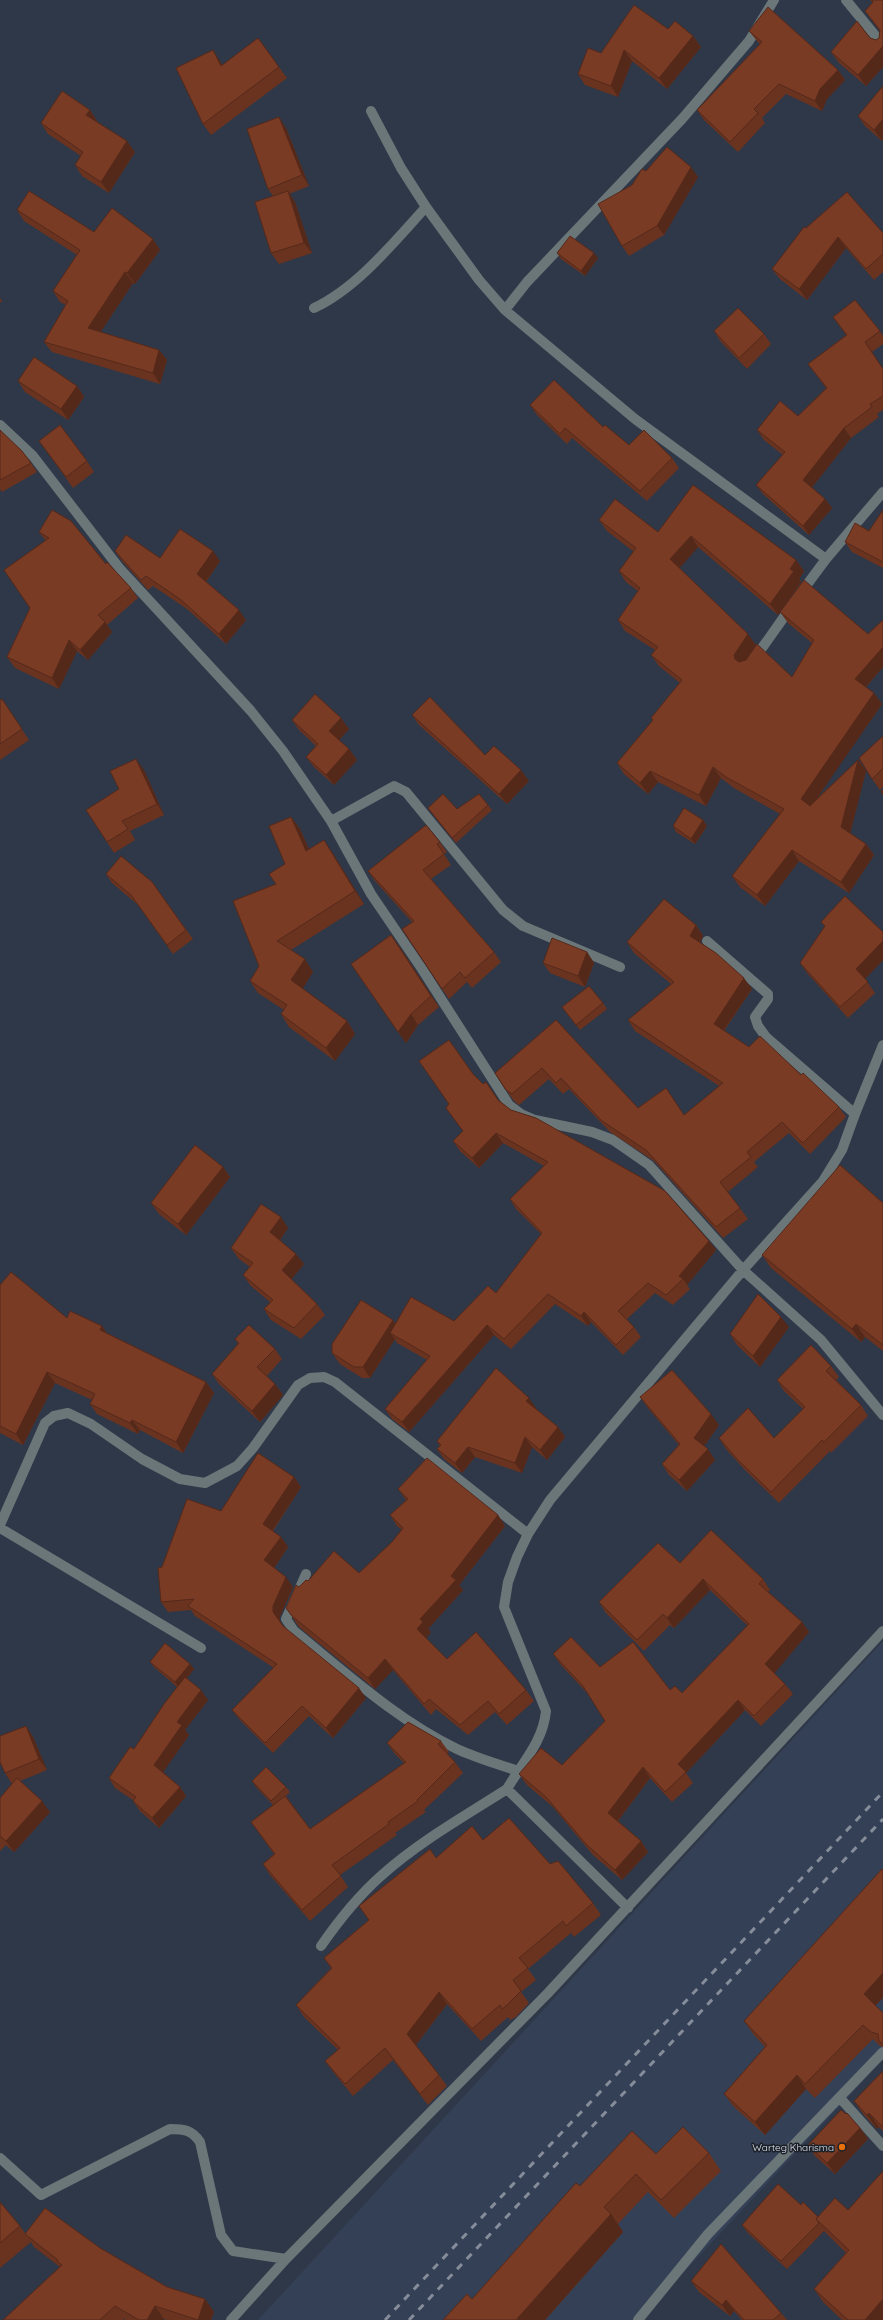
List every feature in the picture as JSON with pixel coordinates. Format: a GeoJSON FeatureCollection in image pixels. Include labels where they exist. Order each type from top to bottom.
{"type":"FeatureCollection","features":[{"type":"Feature","properties":{"kind":"street"},"geometry":{"type":"LineString","coordinates":[[505,310],[527,282],[682,119],[749,41],[774,0]]}},
{"type":"Feature","properties":{"kind":"street"},"geometry":{"type":"LineString","coordinates":[[846,0],[883,45]]}},
{"type":"Feature","properties":{"kind":"street"},"geometry":{"type":"LineString","coordinates":[[372,110],[401,168],[426,207],[479,280],[505,310],[635,419],[826,559]]}},
{"type":"Feature","properties":{"kind":"street"},"geometry":{"type":"LineString","coordinates":[[314,308],[332,300],[351,284],[395,241],[426,207]]}},
{"type":"Feature","properties":{"kind":"street"},"geometry":{"type":"LineString","coordinates":[[0,426],[33,456],[120,569],[251,711],[283,751],[331,821],[371,894],[422,969],[509,1105],[521,1114],[535,1120],[592,1132],[613,1140],[649,1165],[743,1270],[820,1340],[883,1415]]}},
{"type":"Feature","properties":{"kind":"street"},"geometry":{"type":"LineString","coordinates":[[748,667],[826,559],[883,492]]}},
{"type":"Feature","properties":{"kind":"street"},"geometry":{"type":"LineString","coordinates":[[331,821],[394,786],[406,792],[503,910],[524,926],[620,967]]}},
{"type":"Feature","properties":{"kind":"street"},"geometry":{"type":"LineString","coordinates":[[707,941],[768,994],[768,999],[755,1017],[758,1026],[766,1037],[855,1114]]}},
{"type":"Feature","properties":{"kind":"street"},"geometry":{"type":"LineString","coordinates":[[321,1946],[357,1900],[382,1874],[436,1834],[507,1789],[538,1742],[544,1725],[546,1711],[504,1607],[508,1582],[528,1534],[550,1500],[743,1270],[823,1181],[842,1150],[883,1045]]}},
{"type":"Feature","properties":{"kind":"street"},"geometry":{"type":"LineString","coordinates":[[202,1648],[0,1526],[45,1422],[54,1416],[68,1413],[91,1424],[142,1459],[180,1479],[205,1483],[237,1466],[253,1448],[298,1385],[310,1378],[324,1377],[335,1382],[528,1534]]}},
{"type":"Feature","properties":{"kind":"street"},"geometry":{"type":"LineString","coordinates":[[306,1574],[286,1619],[294,1631],[371,1694],[418,1727],[458,1749],[518,1771]]}},
{"type":"Feature","properties":{"kind":"street"},"geometry":{"type":"LineString","coordinates":[[231,2320],[286,2259],[542,1999],[883,1632]]}},
{"type":"Feature","properties":{"kind":"street"},"geometry":{"type":"LineString","coordinates":[[507,1789],[628,1908]]}},
{"type":"Feature","properties":{"kind":"street"},"geometry":{"type":"LineString","coordinates":[[638,2320],[708,2234],[883,2052]]}},
{"type":"Feature","properties":{"kind":"street"},"geometry":{"type":"LineString","coordinates":[[840,2098],[883,2146]]}},
{"type":"Feature","properties":{"kind":"street"},"geometry":{"type":"LineString","coordinates":[[0,2158],[41,2195],[170,2129],[185,2129],[194,2134],[200,2142],[221,2235],[226,2243],[233,2251],[286,2259]]}},
{"type":"Feature","properties":{"kind":"shaded area"},"geometry":{"type":"Polygon","coordinates":[[[883,1641],[883,2060],[639,2320],[258,2320],[883,1641]]]}},
{"type":"Feature","properties":{"kind":"building"},"geometry":{"type":"Polygon","coordinates":[[[872,0],[883,0],[883,46],[858,75],[831,52],[857,21],[870,38],[876,40],[879,38],[880,30],[865,11],[873,2],[872,0]]]}},
{"type":"Feature","properties":{"kind":"building"},"geometry":{"type":"Polygon","coordinates":[[[634,5],[668,29],[675,21],[693,36],[659,78],[624,50],[611,86],[578,74],[588,48],[601,53],[634,5]]]}},
{"type":"Feature","properties":{"kind":"building"},"geometry":{"type":"Polygon","coordinates":[[[768,7],[838,70],[820,89],[815,101],[779,84],[754,109],[758,113],[730,142],[697,110],[762,42],[749,31],[768,7]]]}},
{"type":"Feature","properties":{"kind":"building"},"geometry":{"type":"Polygon","coordinates":[[[258,38],[279,67],[203,124],[176,68],[213,50],[221,66],[258,38]]]}},
{"type":"Feature","properties":{"kind":"building"},"geometry":{"type":"Polygon","coordinates":[[[883,86],[883,119],[874,130],[858,116],[883,86]]]}},
{"type":"Feature","properties":{"kind":"building"},"geometry":{"type":"Polygon","coordinates":[[[62,91],[90,110],[86,115],[127,141],[101,182],[75,165],[83,152],[41,123],[62,91]]]}},
{"type":"Feature","properties":{"kind":"building"},"geometry":{"type":"Polygon","coordinates":[[[279,117],[302,175],[268,189],[247,129],[279,117]]]}},
{"type":"Feature","properties":{"kind":"building"},"geometry":{"type":"Polygon","coordinates":[[[667,147],[691,167],[657,226],[622,246],[598,204],[632,185],[642,169],[646,171],[667,147]]]}},
{"type":"Feature","properties":{"kind":"building"},"geometry":{"type":"Polygon","coordinates":[[[29,191],[94,232],[112,208],[153,239],[127,273],[125,272],[88,328],[159,350],[153,373],[44,342],[68,301],[53,291],[80,250],[17,210],[29,191]]]}},
{"type":"Feature","properties":{"kind":"building"},"geometry":{"type":"Polygon","coordinates":[[[288,191],[304,243],[271,253],[255,202],[288,191]]]}},
{"type":"Feature","properties":{"kind":"building"},"geometry":{"type":"Polygon","coordinates":[[[847,192],[883,233],[883,254],[866,269],[838,237],[799,289],[772,269],[804,227],[806,228],[847,192]]]}},
{"type":"Feature","properties":{"kind":"building"},"geometry":{"type":"Polygon","coordinates":[[[570,236],[594,253],[581,271],[557,253],[570,236]]]}},
{"type":"Feature","properties":{"kind":"building"},"geometry":{"type":"Polygon","coordinates":[[[855,300],[880,331],[865,342],[883,369],[883,396],[870,404],[872,407],[844,428],[803,480],[825,499],[803,526],[756,485],[785,452],[757,430],[780,401],[798,416],[827,388],[808,364],[847,335],[833,317],[855,300]]]}},
{"type":"Feature","properties":{"kind":"building"},"geometry":{"type":"Polygon","coordinates":[[[738,308],[764,334],[739,358],[714,331],[738,308]]]}},
{"type":"Feature","properties":{"kind":"building"},"geometry":{"type":"Polygon","coordinates":[[[34,357],[77,386],[61,409],[18,381],[34,357]]]}},
{"type":"Feature","properties":{"kind":"building"},"geometry":{"type":"Polygon","coordinates":[[[554,380],[603,427],[605,425],[629,445],[644,430],[672,458],[640,491],[565,428],[560,434],[530,405],[554,380]]]}},
{"type":"Feature","properties":{"kind":"building"},"geometry":{"type":"Polygon","coordinates":[[[60,425],[87,461],[66,477],[39,441],[60,425]]]}},
{"type":"Feature","properties":{"kind":"building"},"geometry":{"type":"Polygon","coordinates":[[[0,430],[22,451],[31,463],[0,480],[0,430]]]}},
{"type":"Feature","properties":{"kind":"building"},"geometry":{"type":"Polygon","coordinates":[[[693,485],[796,560],[790,569],[794,571],[770,604],[691,536],[670,559],[748,634],[734,655],[735,659],[739,662],[746,660],[757,644],[792,677],[814,640],[780,612],[804,580],[868,634],[883,620],[883,647],[855,679],[874,693],[801,799],[810,806],[858,760],[841,827],[866,844],[841,882],[792,850],[757,895],[732,876],[784,809],[726,777],[713,767],[699,795],[650,771],[640,783],[617,763],[653,720],[651,718],[682,680],[651,655],[658,647],[618,620],[640,588],[619,571],[636,548],[599,520],[615,499],[658,532],[693,485]]]}},
{"type":"Feature","properties":{"kind":"building"},"geometry":{"type":"Polygon","coordinates":[[[52,510],[71,521],[106,564],[107,562],[131,588],[98,615],[105,622],[80,650],[69,640],[52,678],[7,657],[30,608],[4,570],[49,538],[39,532],[52,510]]]}},
{"type":"Feature","properties":{"kind":"building"},"geometry":{"type":"Polygon","coordinates":[[[883,510],[883,562],[845,542],[855,523],[869,531],[883,510]]]}},
{"type":"Feature","properties":{"kind":"building"},"geometry":{"type":"Polygon","coordinates":[[[180,529],[213,551],[197,574],[239,610],[219,634],[180,599],[146,576],[141,580],[115,551],[126,535],[160,558],[180,529]]]}},
{"type":"Feature","properties":{"kind":"building"},"geometry":{"type":"Polygon","coordinates":[[[315,694],[341,718],[329,731],[349,749],[326,775],[306,757],[318,744],[292,720],[315,694]]]}},
{"type":"Feature","properties":{"kind":"building"},"geometry":{"type":"Polygon","coordinates":[[[430,697],[485,755],[494,746],[521,770],[499,794],[412,715],[430,697]]]}},
{"type":"Feature","properties":{"kind":"building"},"geometry":{"type":"Polygon","coordinates":[[[2,699],[22,729],[0,744],[0,700],[2,699]]]}},
{"type":"Feature","properties":{"kind":"building"},"geometry":{"type":"Polygon","coordinates":[[[883,736],[883,768],[872,779],[859,758],[883,736]]]}},
{"type":"Feature","properties":{"kind":"building"},"geometry":{"type":"Polygon","coordinates":[[[136,759],[157,804],[122,821],[128,829],[107,842],[86,810],[119,789],[110,771],[136,759]]]}},
{"type":"Feature","properties":{"kind":"building"},"geometry":{"type":"Polygon","coordinates":[[[443,794],[457,809],[479,794],[488,805],[452,838],[428,808],[443,794]]]}},
{"type":"Feature","properties":{"kind":"building"},"geometry":{"type":"Polygon","coordinates":[[[684,808],[703,820],[691,839],[673,826],[684,808]]]}},
{"type":"Feature","properties":{"kind":"building"},"geometry":{"type":"Polygon","coordinates":[[[291,817],[306,851],[324,840],[355,891],[277,941],[305,959],[291,980],[347,1021],[326,1048],[281,1014],[287,1005],[250,981],[259,966],[233,901],[276,884],[269,874],[285,864],[269,826],[291,817]]]}},
{"type":"Feature","properties":{"kind":"building"},"geometry":{"type":"Polygon","coordinates":[[[426,825],[440,842],[437,844],[444,854],[423,870],[494,952],[465,978],[460,972],[442,989],[402,929],[414,921],[368,871],[426,825]]]}},
{"type":"Feature","properties":{"kind":"building"},"geometry":{"type":"Polygon","coordinates":[[[121,856],[152,882],[186,930],[167,945],[131,895],[106,874],[121,856]]]}},
{"type":"Feature","properties":{"kind":"building"},"geometry":{"type":"Polygon","coordinates":[[[845,896],[883,932],[883,941],[856,969],[868,982],[840,1007],[800,963],[825,926],[821,922],[845,896]]]}},
{"type":"Feature","properties":{"kind":"building"},"geometry":{"type":"Polygon","coordinates":[[[664,899],[696,925],[690,936],[716,953],[744,978],[714,1024],[749,1047],[760,1036],[801,1075],[803,1073],[839,1107],[803,1143],[782,1122],[747,1152],[751,1157],[720,1182],[740,1208],[716,1227],[646,1150],[602,1121],[561,1078],[556,1083],[542,1068],[512,1094],[506,1090],[495,1073],[556,1020],[638,1108],[666,1088],[684,1115],[723,1083],[628,1020],[674,982],[627,942],[664,899]]]}},
{"type":"Feature","properties":{"kind":"building"},"geometry":{"type":"Polygon","coordinates":[[[391,935],[431,996],[411,1014],[398,1032],[351,964],[391,935]]]}},
{"type":"Feature","properties":{"kind":"building"},"geometry":{"type":"Polygon","coordinates":[[[552,938],[587,952],[578,976],[543,963],[552,938]]]}},
{"type":"Feature","properties":{"kind":"building"},"geometry":{"type":"Polygon","coordinates":[[[589,986],[603,1003],[576,1025],[562,1007],[589,986]]]}},
{"type":"Feature","properties":{"kind":"building"},"geometry":{"type":"Polygon","coordinates":[[[449,1040],[473,1074],[483,1084],[486,1082],[498,1100],[511,1110],[536,1118],[665,1191],[709,1241],[679,1276],[683,1279],[666,1295],[648,1283],[618,1311],[634,1327],[616,1345],[584,1312],[581,1316],[548,1294],[504,1339],[487,1325],[402,1422],[385,1409],[430,1356],[390,1333],[411,1297],[454,1321],[488,1286],[496,1293],[542,1233],[510,1199],[548,1162],[496,1133],[472,1158],[453,1141],[463,1131],[446,1108],[449,1104],[419,1061],[449,1040]]]}},
{"type":"Feature","properties":{"kind":"building"},"geometry":{"type":"Polygon","coordinates":[[[195,1145],[223,1167],[178,1224],[151,1203],[195,1145]]]}},
{"type":"Feature","properties":{"kind":"building"},"geometry":{"type":"Polygon","coordinates":[[[840,1165],[883,1203],[883,1345],[856,1324],[852,1329],[762,1255],[840,1165]]]}},
{"type":"Feature","properties":{"kind":"building"},"geometry":{"type":"Polygon","coordinates":[[[261,1204],[281,1217],[270,1232],[296,1254],[282,1270],[317,1304],[294,1328],[264,1309],[273,1300],[243,1275],[253,1263],[231,1248],[261,1204]]]}},
{"type":"Feature","properties":{"kind":"building"},"geometry":{"type":"Polygon","coordinates":[[[11,1272],[67,1318],[70,1311],[102,1326],[100,1330],[206,1382],[176,1442],[132,1420],[130,1423],[90,1404],[95,1394],[47,1372],[16,1434],[0,1426],[0,1285],[11,1272]]]}},
{"type":"Feature","properties":{"kind":"building"},"geometry":{"type":"Polygon","coordinates":[[[758,1294],[781,1317],[753,1356],[730,1334],[758,1294]]]}},
{"type":"Feature","properties":{"kind":"building"},"geometry":{"type":"Polygon","coordinates":[[[361,1300],[393,1320],[363,1367],[354,1367],[332,1353],[332,1344],[361,1300]]]}},
{"type":"Feature","properties":{"kind":"building"},"geometry":{"type":"Polygon","coordinates":[[[249,1325],[275,1349],[257,1367],[275,1384],[252,1411],[212,1374],[239,1343],[235,1339],[249,1325]]]}},
{"type":"Feature","properties":{"kind":"building"},"geometry":{"type":"Polygon","coordinates":[[[811,1345],[831,1366],[826,1371],[861,1405],[824,1442],[822,1440],[771,1492],[737,1459],[719,1438],[748,1408],[774,1438],[805,1407],[777,1380],[811,1345]]]}},
{"type":"Feature","properties":{"kind":"building"},"geometry":{"type":"Polygon","coordinates":[[[496,1368],[529,1398],[526,1401],[558,1427],[540,1450],[525,1437],[515,1463],[468,1447],[455,1463],[437,1449],[441,1445],[437,1441],[496,1368]]]}},
{"type":"Feature","properties":{"kind":"building"},"geometry":{"type":"Polygon","coordinates":[[[672,1370],[711,1414],[694,1438],[708,1449],[679,1480],[662,1464],[680,1444],[640,1397],[672,1370]]]}},
{"type":"Feature","properties":{"kind":"building"},"geometry":{"type":"Polygon","coordinates":[[[258,1453],[294,1477],[263,1524],[281,1537],[264,1560],[286,1577],[273,1606],[273,1612],[283,1626],[359,1688],[326,1728],[302,1706],[265,1743],[232,1710],[277,1664],[188,1606],[194,1599],[161,1602],[158,1568],[162,1567],[187,1499],[221,1511],[258,1453]]]}},
{"type":"Feature","properties":{"kind":"building"},"geometry":{"type":"Polygon","coordinates":[[[427,1458],[498,1515],[451,1576],[456,1580],[420,1619],[423,1622],[417,1629],[447,1659],[476,1632],[526,1690],[499,1714],[488,1701],[460,1725],[429,1699],[424,1704],[385,1659],[368,1678],[292,1616],[286,1608],[296,1585],[299,1587],[306,1580],[308,1581],[334,1551],[359,1573],[392,1542],[403,1528],[390,1515],[408,1499],[398,1489],[427,1458]]]}},
{"type":"Feature","properties":{"kind":"building"},"geometry":{"type":"Polygon","coordinates":[[[711,1530],[763,1579],[759,1584],[802,1622],[765,1664],[785,1684],[754,1716],[738,1700],[678,1764],[686,1772],[665,1792],[643,1767],[608,1813],[641,1841],[615,1870],[586,1844],[546,1797],[519,1774],[541,1748],[562,1765],[605,1721],[583,1686],[553,1654],[571,1637],[600,1667],[633,1642],[670,1690],[675,1686],[682,1693],[749,1624],[703,1579],[667,1618],[663,1614],[637,1640],[599,1602],[658,1543],[680,1563],[711,1530]]]}},
{"type":"Feature","properties":{"kind":"building"},"geometry":{"type":"Polygon","coordinates":[[[165,1643],[190,1664],[175,1682],[150,1662],[165,1643]]]}},
{"type":"Feature","properties":{"kind":"building"},"geometry":{"type":"Polygon","coordinates":[[[185,1677],[201,1690],[177,1722],[182,1725],[154,1765],[180,1787],[152,1818],[133,1801],[136,1797],[109,1778],[130,1747],[134,1749],[164,1704],[185,1677]]]}},
{"type":"Feature","properties":{"kind":"building"},"geometry":{"type":"Polygon","coordinates":[[[408,1722],[441,1741],[438,1744],[455,1762],[417,1800],[418,1801],[332,1865],[341,1876],[302,1910],[263,1864],[275,1854],[251,1822],[285,1796],[310,1829],[406,1762],[387,1743],[408,1722]]]}},
{"type":"Feature","properties":{"kind":"building"},"geometry":{"type":"Polygon","coordinates":[[[26,1726],[39,1759],[5,1773],[0,1762],[0,1736],[26,1726]]]}},
{"type":"Feature","properties":{"kind":"building"},"geometry":{"type":"Polygon","coordinates":[[[266,1767],[286,1787],[271,1801],[252,1781],[266,1767]]]}},
{"type":"Feature","properties":{"kind":"building"},"geometry":{"type":"Polygon","coordinates":[[[17,1778],[42,1801],[6,1841],[0,1836],[0,1798],[17,1778]]]}},
{"type":"Feature","properties":{"kind":"building"},"geometry":{"type":"Polygon","coordinates":[[[509,1818],[550,1864],[558,1861],[593,1903],[566,1926],[563,1921],[519,1958],[528,1968],[513,1980],[521,1991],[502,2009],[500,2005],[472,2029],[439,1992],[407,2034],[439,2075],[420,2094],[385,2048],[345,2084],[325,2061],[340,2048],[296,2005],[332,1968],[324,1958],[369,1920],[359,1906],[430,1849],[436,1858],[472,1826],[483,1840],[509,1818]]]}},
{"type":"Feature","properties":{"kind":"building"},"geometry":{"type":"Polygon","coordinates":[[[882,1869],[883,1973],[864,1994],[883,2013],[883,2044],[879,2041],[878,2034],[871,2032],[863,2025],[805,2084],[797,2075],[755,2122],[724,2094],[767,2045],[744,2021],[882,1869]]]}},
{"type":"Feature","properties":{"kind":"building"},"geometry":{"type":"Polygon","coordinates":[[[883,2071],[883,2127],[869,2113],[867,2115],[854,2101],[883,2071]]]}},
{"type":"Feature","properties":{"kind":"building"},"geometry":{"type":"Polygon","coordinates":[[[841,2110],[846,2114],[847,2113],[860,2128],[827,2163],[808,2145],[841,2110]]]}},
{"type":"Feature","properties":{"kind":"building"},"geometry":{"type":"Polygon","coordinates":[[[683,2127],[709,2153],[661,2200],[636,2174],[604,2207],[611,2214],[516,2320],[443,2320],[467,2294],[472,2299],[576,2183],[580,2186],[632,2131],[656,2154],[683,2127]]]}},
{"type":"Feature","properties":{"kind":"building"},"geometry":{"type":"Polygon","coordinates":[[[883,2171],[883,2299],[865,2320],[848,2320],[814,2289],[849,2250],[816,2219],[835,2198],[848,2210],[883,2171]]]}},
{"type":"Feature","properties":{"kind":"building"},"geometry":{"type":"Polygon","coordinates":[[[778,2184],[801,2205],[803,2202],[818,2217],[816,2219],[819,2223],[781,2261],[742,2225],[778,2184]]]}},
{"type":"Feature","properties":{"kind":"building"},"geometry":{"type":"Polygon","coordinates":[[[0,2202],[20,2226],[0,2243],[0,2202]]]}},
{"type":"Feature","properties":{"kind":"building"},"geometry":{"type":"Polygon","coordinates":[[[45,2208],[100,2248],[167,2287],[205,2299],[198,2320],[155,2306],[147,2320],[139,2320],[115,2306],[100,2320],[3,2320],[62,2265],[57,2261],[58,2260],[25,2234],[45,2208]]]}},
{"type":"Feature","properties":{"kind":"building"},"geometry":{"type":"Polygon","coordinates":[[[721,2244],[781,2313],[773,2320],[744,2320],[726,2300],[722,2305],[691,2281],[721,2244]]]}},
{"type":"Feature","properties":{"kind":"railway"},"geometry":{"type":"LineString","coordinates":[[385,2320],[883,1792]]}},
{"type":"Feature","properties":{"kind":"railway"},"geometry":{"type":"LineString","coordinates":[[409,2320],[883,1819]]}},
{"type":"Feature","properties":{"kind":"place","name":"Warteg Kharisma"},"geometry":{"type":"Point","coordinates":[842,2147]}}]}
